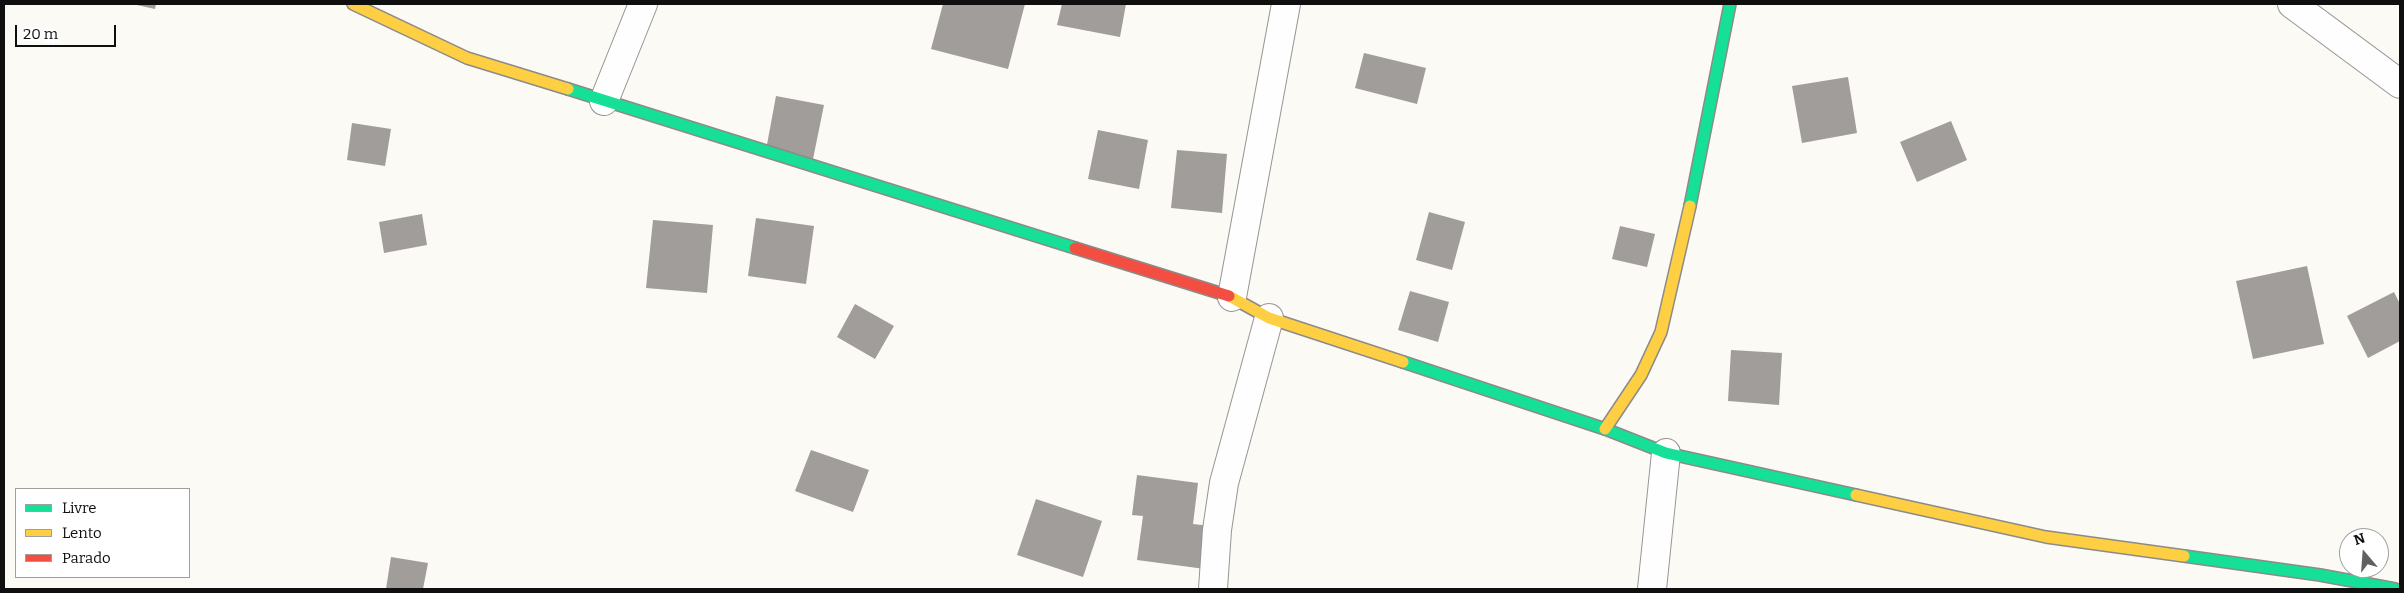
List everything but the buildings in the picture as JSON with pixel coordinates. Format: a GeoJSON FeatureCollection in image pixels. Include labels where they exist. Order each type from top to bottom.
{"type":"FeatureCollection","features":[{"type":"Feature","properties":{"kind":"street"},"geometry":{"type":"LineString","coordinates":[[353,4],[467,58],[1232,297],[1270,318],[1605,429],[1666,453],[2046,537],[2320,575],[2395,589]]}},
{"type":"Feature","properties":{"kind":"street"},"geometry":{"type":"LineString","coordinates":[[604,101],[643,4]]}},
{"type":"Feature","properties":{"kind":"street"},"geometry":{"type":"LineString","coordinates":[[1232,297],[1286,4]]}},
{"type":"Feature","properties":{"kind":"street"},"geometry":{"type":"LineString","coordinates":[[1605,429],[1641,375],[1661,332],[1678,263],[1730,4]]}},
{"type":"Feature","properties":{"kind":"street"},"geometry":{"type":"LineString","coordinates":[[2292,4],[2400,84]]}},
{"type":"Feature","properties":{"kind":"street"},"geometry":{"type":"LineString","coordinates":[[1213,589],[1217,530],[1224,483],[1270,318]]}},
{"type":"Feature","properties":{"kind":"street"},"geometry":{"type":"LineString","coordinates":[[1652,589],[1666,453]]}},
{"type":"Feature","properties":{"kind":"traffic: fast"},"geometry":{"type":"LineString","coordinates":[[1690,206],[1730,4]]}},
{"type":"Feature","properties":{"kind":"traffic: fast"},"geometry":{"type":"LineString","coordinates":[[568,89],[1075,248]]}},
{"type":"Feature","properties":{"kind":"traffic: fast"},"geometry":{"type":"LineString","coordinates":[[1403,362],[1605,429],[1666,453],[1856,495]]}},
{"type":"Feature","properties":{"kind":"traffic: fast"},"geometry":{"type":"LineString","coordinates":[[2184,556],[2320,575],[2395,589]]}},
{"type":"Feature","properties":{"kind":"traffic: slow"},"geometry":{"type":"LineString","coordinates":[[353,4],[467,58],[568,89]]}},
{"type":"Feature","properties":{"kind":"traffic: slow"},"geometry":{"type":"LineString","coordinates":[[1605,429],[1641,375],[1661,332],[1690,206]]}},
{"type":"Feature","properties":{"kind":"traffic: slow"},"geometry":{"type":"LineString","coordinates":[[1229,296],[1269,318],[1403,362]]}},
{"type":"Feature","properties":{"kind":"traffic: slow"},"geometry":{"type":"LineString","coordinates":[[1856,495],[2046,537],[2184,556]]}},
{"type":"Feature","properties":{"kind":"traffic: jam"},"geometry":{"type":"LineString","coordinates":[[1075,248],[1229,296]]}}]}
